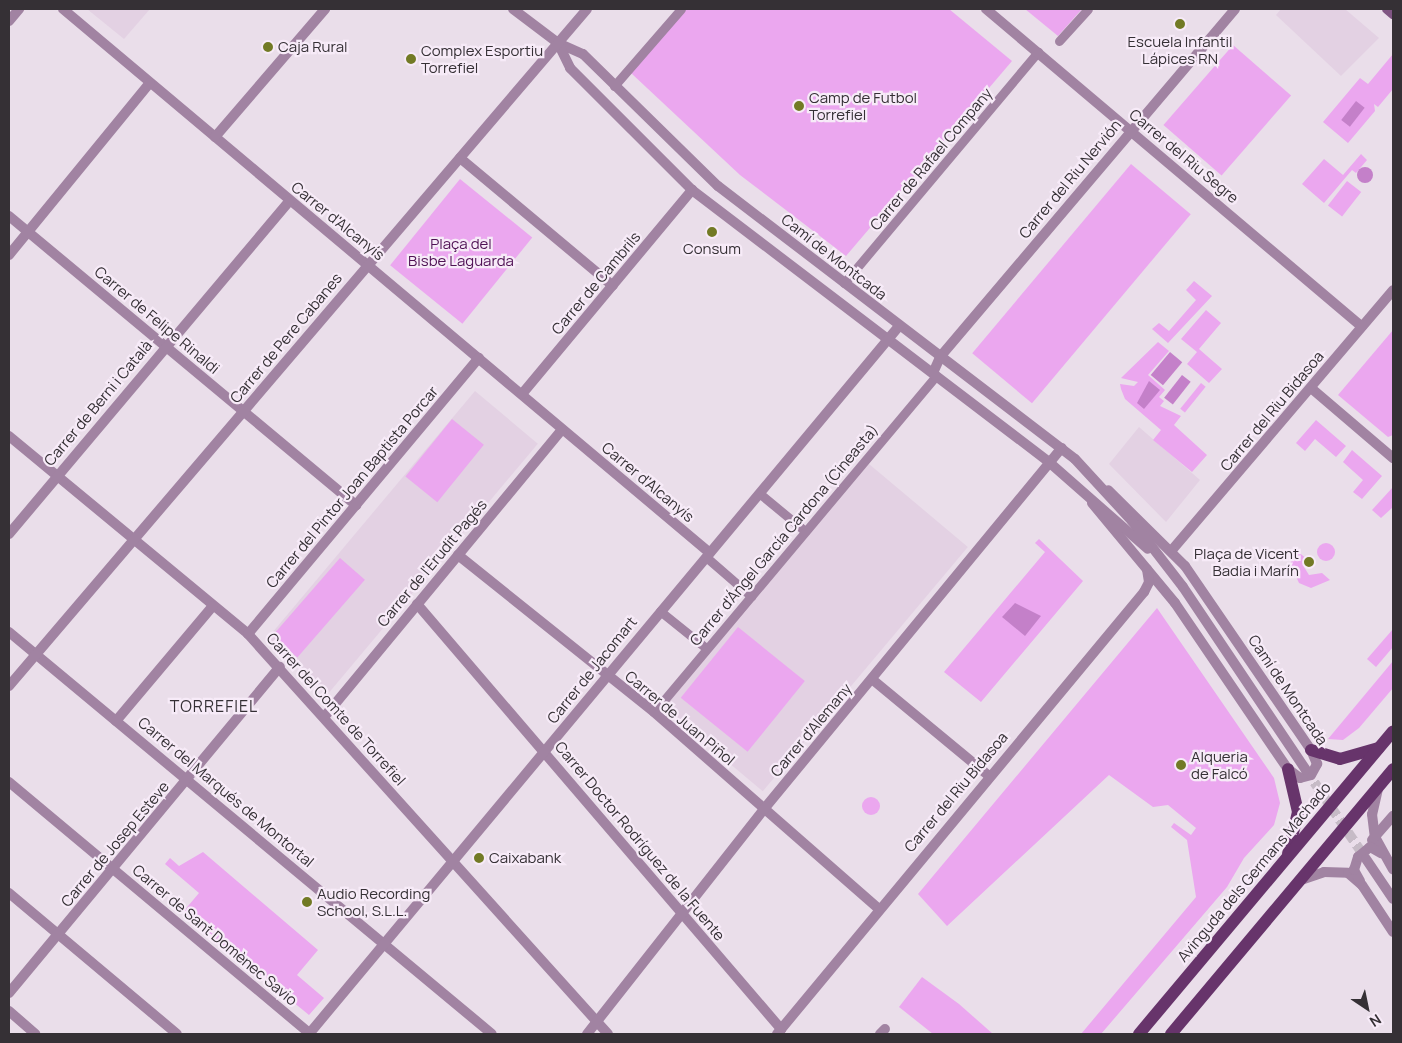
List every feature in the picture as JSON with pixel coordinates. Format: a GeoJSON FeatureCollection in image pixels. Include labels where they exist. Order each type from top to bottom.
{"type":"FeatureCollection","features":[{"type":"Feature","properties":{"kind":"main road"},"geometry":{"type":"LineString","coordinates":[[1387,9],[1393,14]]}},
{"type":"Feature","properties":{"kind":"main road","name":"Avinguda dels Germans Machado"},"geometry":{"type":"LineString","coordinates":[[1140,1034],[1393,731]]}},
{"type":"Feature","properties":{"kind":"main road"},"geometry":{"type":"LineString","coordinates":[[1311,750],[1340,759],[1381,746]]}},
{"type":"Feature","properties":{"kind":"main road"},"geometry":{"type":"LineString","coordinates":[[1287,858],[1298,812],[1288,769]]}},
{"type":"Feature","properties":{"kind":"main road"},"geometry":{"type":"LineString","coordinates":[[1171,1034],[1393,769]]}},
{"type":"Feature","properties":{"kind":"street"},"geometry":{"type":"LineString","coordinates":[[9,20],[19,9]]}},
{"type":"Feature","properties":{"kind":"street","name":"Carrer d'Alcanyís"},"geometry":{"type":"LineString","coordinates":[[63,9],[289,201],[369,264],[522,394],[708,555],[750,596]]}},
{"type":"Feature","properties":{"kind":"street"},"geometry":{"type":"LineString","coordinates":[[215,137],[325,9]]}},
{"type":"Feature","properties":{"kind":"street","name":"Camí de Montcada"},"geometry":{"type":"LineString","coordinates":[[512,9],[558,43],[584,54],[614,86],[718,186],[899,326],[1062,448],[1172,550],[1311,750],[1317,764],[1311,775],[1300,778],[1288,769],[1175,603],[1086,497]]}},
{"type":"Feature","properties":{"kind":"street","name":"Carrer de Pere Cabanes"},"geometry":{"type":"LineString","coordinates":[[9,686],[587,9]]}},
{"type":"Feature","properties":{"kind":"street"},"geometry":{"type":"LineString","coordinates":[[614,86],[680,9]]}},
{"type":"Feature","properties":{"kind":"street","name":"Carrer del Riu Segre"},"geometry":{"type":"LineString","coordinates":[[986,9],[1362,327]]}},
{"type":"Feature","properties":{"kind":"street"},"geometry":{"type":"LineString","coordinates":[[1060,41],[1088,9]]}},
{"type":"Feature","properties":{"kind":"street","name":"Carrer del Riu Nervión"},"geometry":{"type":"LineString","coordinates":[[934,375],[940,357],[1130,130],[1236,9]]}},
{"type":"Feature","properties":{"kind":"street","name":"Camí de Montcada"},"geometry":{"type":"LineString","coordinates":[[558,43],[570,68],[692,190],[1050,463],[1086,497],[1162,561]]}},
{"type":"Feature","properties":{"kind":"street","name":"Carrer de Rafael Company"},"geometry":{"type":"LineString","coordinates":[[844,283],[1038,52]]}},
{"type":"Feature","properties":{"kind":"street"},"geometry":{"type":"LineString","coordinates":[[9,254],[150,83]]}},
{"type":"Feature","properties":{"kind":"street"},"geometry":{"type":"LineString","coordinates":[[460,158],[612,286]]}},
{"type":"Feature","properties":{"kind":"street","name":"Carrer de Cambrils"},"geometry":{"type":"LineString","coordinates":[[522,394],[692,190]]}},
{"type":"Feature","properties":{"kind":"street","name":"Carrer de Berni i Català"},"geometry":{"type":"LineString","coordinates":[[9,534],[289,201]]}},
{"type":"Feature","properties":{"kind":"street","name":"Carrer de Felipe Rinaldi"},"geometry":{"type":"LineString","coordinates":[[9,216],[356,505]]}},
{"type":"Feature","properties":{"kind":"street","name":"Carrer del Riu Bidasoa"},"geometry":{"type":"LineString","coordinates":[[1172,550],[1393,290]]}},
{"type":"Feature","properties":{"kind":"street","name":"Carrer de Jacomart"},"geometry":{"type":"LineString","coordinates":[[310,1034],[605,677],[899,326]]}},
{"type":"Feature","properties":{"kind":"street","name":"Carrer del Pintor Joan Baptista Porcar"},"geometry":{"type":"LineString","coordinates":[[248,634],[479,358]]}},
{"type":"Feature","properties":{"kind":"street","name":"Carrer d'Ángel García Cardona (Cineasta)"},"geometry":{"type":"LineString","coordinates":[[654,712],[934,375]]}},
{"type":"Feature","properties":{"kind":"street"},"geometry":{"type":"LineString","coordinates":[[1310,388],[1393,458]]}},
{"type":"Feature","properties":{"kind":"street","name":"Carrer de l'Erudit Pagés"},"geometry":{"type":"LineString","coordinates":[[325,716],[562,430]]}},
{"type":"Feature","properties":{"kind":"street","name":"Carrer del Comte de Torrefiel"},"geometry":{"type":"LineString","coordinates":[[9,436],[133,541],[248,634],[325,716],[595,1024],[608,1034]]}},
{"type":"Feature","properties":{"kind":"street","name":"Carrer d'Alemany"},"geometry":{"type":"LineString","coordinates":[[587,1034],[680,913],[1062,448]]}},
{"type":"Feature","properties":{"kind":"street","name":"Camí de Montcada"},"geometry":{"type":"LineString","coordinates":[[1101,485],[1162,561],[1306,770]]}},
{"type":"Feature","properties":{"kind":"street"},"geometry":{"type":"LineString","coordinates":[[759,493],[805,531]]}},
{"type":"Feature","properties":{"kind":"street","name":"Carrer de Juan Piñol"},"geometry":{"type":"LineString","coordinates":[[458,556],[605,677],[654,712],[878,909]]}},
{"type":"Feature","properties":{"kind":"street","name":"Carrer del Riu Bidasoa"},"geometry":{"type":"LineString","coordinates":[[779,1032],[878,909],[1144,592],[1149,582],[1146,568]]}},
{"type":"Feature","properties":{"kind":"street","name":"Carrer Doctor Rodríguez de la Fuente"},"geometry":{"type":"LineString","coordinates":[[417,604],[779,1032]]}},
{"type":"Feature","properties":{"kind":"street"},"geometry":{"type":"LineString","coordinates":[[116,721],[213,606]]}},
{"type":"Feature","properties":{"kind":"street"},"geometry":{"type":"LineString","coordinates":[[660,611],[706,648]]}},
{"type":"Feature","properties":{"kind":"street","name":"Carrer del Marqués de Montortal"},"geometry":{"type":"LineString","coordinates":[[9,632],[492,1034]]}},
{"type":"Feature","properties":{"kind":"street","name":"Carrer de Josep Esteve"},"geometry":{"type":"LineString","coordinates":[[9,993],[280,667]]}},
{"type":"Feature","properties":{"kind":"street"},"geometry":{"type":"LineString","coordinates":[[873,680],[989,776]]}},
{"type":"Feature","properties":{"kind":"street","name":"Carrer de Sant Domènec Savio"},"geometry":{"type":"LineString","coordinates":[[9,782],[310,1034]]}},
{"type":"Feature","properties":{"kind":"street"},"geometry":{"type":"LineString","coordinates":[[1379,786],[1372,818],[1375,837],[1393,870]]}},
{"type":"Feature","properties":{"kind":"street"},"geometry":{"type":"LineString","coordinates":[[1372,818],[1379,826],[1392,818]]}},
{"type":"Feature","properties":{"kind":"street"},"geometry":{"type":"LineString","coordinates":[[1365,854],[1375,837],[1392,818]]}},
{"type":"Feature","properties":{"kind":"street"},"geometry":{"type":"LineString","coordinates":[[1384,856],[1370,847],[1354,870],[1393,932]]}},
{"type":"Feature","properties":{"kind":"street"},"geometry":{"type":"LineString","coordinates":[[1365,854],[1393,899]]}},
{"type":"Feature","properties":{"kind":"street"},"geometry":{"type":"LineString","coordinates":[[1300,880],[1342,871],[1362,885]]}},
{"type":"Feature","properties":{"kind":"street"},"geometry":{"type":"LineString","coordinates":[[9,893],[177,1034]]}},
{"type":"Feature","properties":{"kind":"street"},"geometry":{"type":"LineString","coordinates":[[9,1011],[35,1034]]}},
{"type":"Feature","properties":{"kind":"shaded area"},"geometry":{"type":"Polygon","coordinates":[[[87,9],[150,9],[124,39],[87,9]]]}},
{"type":"Feature","properties":{"kind":"shaded area"},"geometry":{"type":"Polygon","coordinates":[[[1281,9],[1345,9],[1379,38],[1341,76],[1276,15],[1281,9]]]}},
{"type":"Feature","properties":{"kind":"shaded area"},"geometry":{"type":"Polygon","coordinates":[[[1356,101],[1365,108],[1350,127],[1341,120],[1356,101]]]}},
{"type":"Feature","properties":{"kind":"shaded area"},"geometry":{"type":"Polygon","coordinates":[[[1365,167],[1371,169],[1373,175],[1371,181],[1365,183],[1359,181],[1357,175],[1359,169],[1365,167]]]}},
{"type":"Feature","properties":{"kind":"shaded area"},"geometry":{"type":"Polygon","coordinates":[[[1170,352],[1182,362],[1163,385],[1151,375],[1170,352]]]}},
{"type":"Feature","properties":{"kind":"shaded area"},"geometry":{"type":"Polygon","coordinates":[[[1182,375],[1191,382],[1173,405],[1164,398],[1182,375]]]}},
{"type":"Feature","properties":{"kind":"shaded area"},"geometry":{"type":"Polygon","coordinates":[[[1149,381],[1160,390],[1144,409],[1137,403],[1149,381]]]}},
{"type":"Feature","properties":{"kind":"shaded area"},"geometry":{"type":"Polygon","coordinates":[[[475,391],[538,444],[330,692],[267,639],[475,391]]]}},
{"type":"Feature","properties":{"kind":"shaded area"},"geometry":{"type":"Polygon","coordinates":[[[1139,427],[1200,480],[1166,522],[1109,464],[1139,427]]]}},
{"type":"Feature","properties":{"kind":"shaded area"},"geometry":{"type":"Polygon","coordinates":[[[869,464],[968,547],[763,791],[664,708],[869,464]]]}},
{"type":"Feature","properties":{"kind":"shaded area"},"geometry":{"type":"Polygon","coordinates":[[[1015,603],[1041,616],[1025,636],[1002,617],[1015,603]]]}},
{"type":"Feature","properties":{"kind":"green space"},"geometry":{"type":"Polygon","coordinates":[[[686,9],[949,9],[1012,61],[846,256],[740,175],[631,73],[686,9]]]}},
{"type":"Feature","properties":{"kind":"green space"},"geometry":{"type":"Polygon","coordinates":[[[1025,9],[1082,9],[1058,36],[1025,9]]]}},
{"type":"Feature","properties":{"kind":"green space"},"geometry":{"type":"Polygon","coordinates":[[[1233,45],[1291,96],[1222,176],[1163,125],[1233,45]]]}},
{"type":"Feature","properties":{"kind":"green space"},"geometry":{"type":"Polygon","coordinates":[[[1393,54],[1393,89],[1378,107],[1374,104],[1375,111],[1348,143],[1323,122],[1360,78],[1368,84],[1393,54]]]}},
{"type":"Feature","properties":{"kind":"green space"},"geometry":{"type":"Polygon","coordinates":[[[1361,154],[1367,160],[1356,173],[1352,170],[1324,203],[1302,184],[1324,159],[1343,175],[1361,154]]]}},
{"type":"Feature","properties":{"kind":"green space"},"geometry":{"type":"Polygon","coordinates":[[[1131,164],[1191,214],[1032,403],[972,353],[1131,164]]]}},
{"type":"Feature","properties":{"kind":"green space","name":"Plaça del Bisbe Laguarda"},"geometry":{"type":"Polygon","coordinates":[[[460,179],[532,238],[462,324],[390,265],[460,179]]]}},
{"type":"Feature","properties":{"kind":"green space"},"geometry":{"type":"Polygon","coordinates":[[[1347,181],[1361,192],[1342,217],[1328,205],[1347,181]]]}},
{"type":"Feature","properties":{"kind":"green space"},"geometry":{"type":"Polygon","coordinates":[[[1194,281],[1212,296],[1168,343],[1152,329],[1159,323],[1169,331],[1196,300],[1186,290],[1194,281]]]}},
{"type":"Feature","properties":{"kind":"green space"},"geometry":{"type":"Polygon","coordinates":[[[1206,310],[1221,323],[1199,349],[1222,369],[1209,383],[1187,364],[1197,352],[1181,339],[1206,310]]]}},
{"type":"Feature","properties":{"kind":"green space"},"geometry":{"type":"Polygon","coordinates":[[[1393,330],[1393,435],[1388,437],[1338,395],[1393,330]]]}},
{"type":"Feature","properties":{"kind":"green space"},"geometry":{"type":"Polygon","coordinates":[[[1158,342],[1169,351],[1148,375],[1165,390],[1159,397],[1164,401],[1160,406],[1181,416],[1174,425],[1207,455],[1192,472],[1153,440],[1161,430],[1125,399],[1121,389],[1120,384],[1134,386],[1138,382],[1121,378],[1158,342]]]}},
{"type":"Feature","properties":{"kind":"green space"},"geometry":{"type":"Polygon","coordinates":[[[1201,383],[1206,387],[1185,412],[1180,409],[1201,383]]]}},
{"type":"Feature","properties":{"kind":"green space"},"geometry":{"type":"Polygon","coordinates":[[[452,419],[484,445],[437,502],[405,477],[452,419]]]}},
{"type":"Feature","properties":{"kind":"green space"},"geometry":{"type":"Polygon","coordinates":[[[1316,420],[1346,446],[1336,457],[1315,439],[1305,451],[1296,443],[1316,420]]]}},
{"type":"Feature","properties":{"kind":"green space"},"geometry":{"type":"Polygon","coordinates":[[[1352,450],[1382,476],[1362,499],[1353,492],[1363,480],[1343,462],[1352,450]]]}},
{"type":"Feature","properties":{"kind":"green space"},"geometry":{"type":"Polygon","coordinates":[[[1393,487],[1393,507],[1381,518],[1372,510],[1393,487]]]}},
{"type":"Feature","properties":{"kind":"green space"},"geometry":{"type":"Polygon","coordinates":[[[1039,539],[1083,581],[981,702],[944,672],[1045,552],[1035,543],[1039,539]]]}},
{"type":"Feature","properties":{"kind":"green space"},"geometry":{"type":"Polygon","coordinates":[[[1322,543],[1330,543],[1335,548],[1333,559],[1322,561],[1317,556],[1317,548],[1322,543]]]}},
{"type":"Feature","properties":{"kind":"green space"},"geometry":{"type":"Polygon","coordinates":[[[1297,551],[1307,559],[1304,567],[1309,575],[1322,573],[1330,580],[1311,588],[1299,583],[1290,564],[1297,551]]]}},
{"type":"Feature","properties":{"kind":"green space"},"geometry":{"type":"Polygon","coordinates":[[[340,558],[365,580],[297,657],[272,636],[340,558]]]}},
{"type":"Feature","properties":{"kind":"green space"},"geometry":{"type":"Polygon","coordinates":[[[1157,608],[1274,778],[1280,803],[1274,825],[1244,858],[1227,887],[1101,1034],[1081,1034],[1196,897],[1187,840],[1171,827],[1174,823],[1191,835],[1196,828],[1168,805],[1153,807],[1109,775],[947,926],[918,894],[1157,608]]]}},
{"type":"Feature","properties":{"kind":"green space"},"geometry":{"type":"Polygon","coordinates":[[[738,627],[805,681],[748,752],[681,698],[738,627]]]}},
{"type":"Feature","properties":{"kind":"green space"},"geometry":{"type":"Polygon","coordinates":[[[1393,629],[1393,647],[1376,667],[1367,659],[1393,629]]]}},
{"type":"Feature","properties":{"kind":"green space"},"geometry":{"type":"Polygon","coordinates":[[[1393,661],[1393,688],[1359,728],[1343,740],[1328,739],[1393,661]]]}},
{"type":"Feature","properties":{"kind":"green space"},"geometry":{"type":"Polygon","coordinates":[[[871,797],[877,800],[880,806],[877,812],[871,815],[865,812],[862,806],[865,800],[871,797]]]}},
{"type":"Feature","properties":{"kind":"green space"},"geometry":{"type":"Polygon","coordinates":[[[203,852],[318,950],[297,975],[324,998],[309,1015],[183,912],[199,893],[165,864],[170,858],[179,866],[203,852]]]}},
{"type":"Feature","properties":{"kind":"green space"},"geometry":{"type":"Polygon","coordinates":[[[922,977],[959,1004],[993,1034],[933,1034],[899,1007],[922,977]]]}},
{"type":"Feature","properties":{"kind":"tunnel"},"geometry":{"type":"LineString","coordinates":[[1306,770],[1366,859]]}},
{"type":"Feature","properties":{"kind":"place","name":"Escuela Infantil Lápices RN"},"geometry":{"type":"Point","coordinates":[1180,24]}},
{"type":"Feature","properties":{"kind":"place","name":"Caja Rural"},"geometry":{"type":"Point","coordinates":[268,47]}},
{"type":"Feature","properties":{"kind":"place","name":"Complex Esportiu Torrefiel"},"geometry":{"type":"Point","coordinates":[411,59]}},
{"type":"Feature","properties":{"kind":"place","name":"Camp de Futbol Torrefiel"},"geometry":{"type":"Point","coordinates":[799,106]}},
{"type":"Feature","properties":{"kind":"place","name":"Consum"},"geometry":{"type":"Point","coordinates":[712,232]}},
{"type":"Feature","properties":{"kind":"place","name":"Plaça de Vicent Badia i Marín"},"geometry":{"type":"Point","coordinates":[1309,562]}},
{"type":"Feature","properties":{"kind":"place","name":"Alqueria de Falcó"},"geometry":{"type":"Point","coordinates":[1181,765]}},
{"type":"Feature","properties":{"kind":"place","name":"Caixabank"},"geometry":{"type":"Point","coordinates":[479,858]}},
{"type":"Feature","properties":{"kind":"place","name":"Audio Recording School, S.L.L."},"geometry":{"type":"Point","coordinates":[307,902]}},
{"type":"Feature","properties":{"kind":"district","name":"TORREFIEL"},"geometry":{"type":"Point","coordinates":[214,706]}}]}
